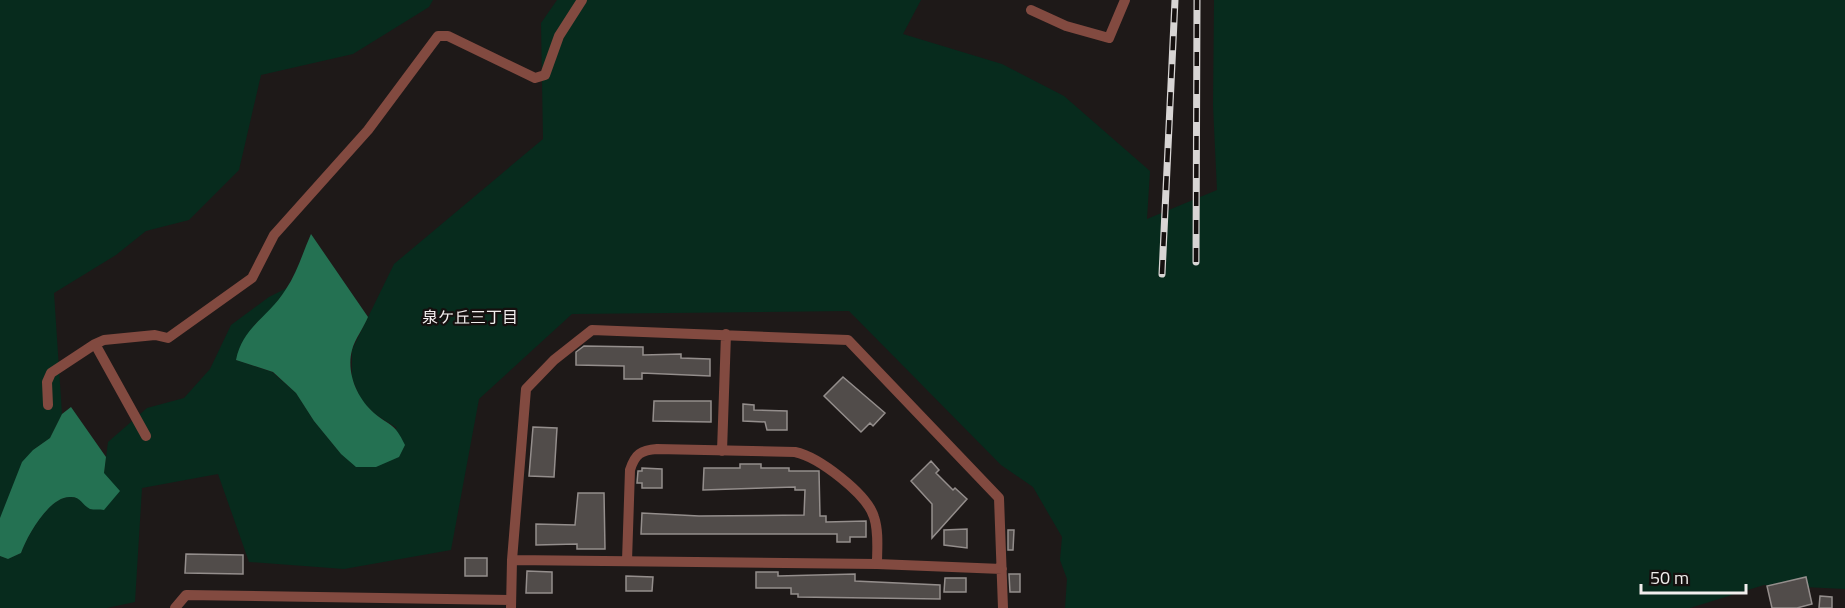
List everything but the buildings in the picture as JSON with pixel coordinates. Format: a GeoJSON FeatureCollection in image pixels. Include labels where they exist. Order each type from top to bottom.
{"type":"FeatureCollection","features":[{"type":"Feature","properties":{"kind":"street"},"geometry":{"type":"LineString","coordinates":[[48,405],[47,382],[51,373],[95,344],[104,340],[155,335],[168,338],[252,278],[274,235],[368,130],[438,36],[448,36],[536,78],[545,75],[549,70],[559,36],[582,0]]}},
{"type":"Feature","properties":{"kind":"street"},"geometry":{"type":"LineString","coordinates":[[1031,10],[1066,26],[1109,38],[1125,0]]}},
{"type":"Feature","properties":{"kind":"street"},"geometry":{"type":"LineString","coordinates":[[175,608],[186,595],[511,604],[512,560],[526,389],[540,374],[592,330],[848,340],[999,498],[1003,608]]}},
{"type":"Feature","properties":{"kind":"street"},"geometry":{"type":"LineString","coordinates":[[722,451],[726,334]]}},
{"type":"Feature","properties":{"kind":"street"},"geometry":{"type":"LineString","coordinates":[[95,344],[146,436]]}},
{"type":"Feature","properties":{"kind":"street"},"geometry":{"type":"LineString","coordinates":[[627,561],[630,470],[634,457],[643,450],[795,452],[810,455],[848,484],[872,512],[877,527],[877,564]]}},
{"type":"Feature","properties":{"kind":"street"},"geometry":{"type":"LineString","coordinates":[[512,560],[877,564],[1002,569]]}},
{"type":"Feature","properties":{"kind":"shaded area"},"geometry":{"type":"Polygon","coordinates":[[[0,0],[433,0],[429,7],[353,54],[261,75],[239,170],[189,220],[146,231],[116,255],[54,293],[62,414],[50,438],[33,450],[0,518],[0,0]]]}},
{"type":"Feature","properties":{"kind":"shaded area"},"geometry":{"type":"Polygon","coordinates":[[[557,0],[921,0],[903,34],[1002,64],[1064,96],[1150,171],[1147,219],[1217,190],[1213,106],[1214,0],[1845,0],[1845,589],[1764,585],[1690,608],[1065,608],[1067,579],[1060,560],[1062,537],[1033,487],[1001,465],[849,311],[572,314],[479,399],[451,550],[344,569],[249,562],[218,474],[142,488],[135,602],[107,608],[0,608],[0,556],[8,559],[21,553],[40,518],[63,498],[77,498],[91,509],[104,473],[108,442],[147,408],[184,398],[210,369],[231,325],[269,297],[287,288],[270,311],[255,324],[236,360],[272,372],[296,393],[314,421],[341,454],[397,428],[375,414],[361,400],[352,378],[352,350],[394,264],[543,139],[541,23],[557,0]]]}},
{"type":"Feature","properties":{"kind":"shaded area"},"geometry":{"type":"Polygon","coordinates":[[[311,234],[368,317],[352,350],[351,367],[354,385],[368,407],[395,428],[405,445],[399,457],[376,467],[356,467],[341,454],[314,421],[296,393],[273,372],[236,360],[244,338],[279,299],[290,283],[311,234]]]}},
{"type":"Feature","properties":{"kind":"shaded area"},"geometry":{"type":"Polygon","coordinates":[[[71,407],[106,457],[104,473],[120,491],[104,510],[90,509],[74,497],[63,498],[40,518],[21,553],[8,559],[0,556],[0,518],[22,462],[33,450],[50,438],[62,414],[71,407]]]}},
{"type":"Feature","properties":{"kind":"railway"},"geometry":{"type":"LineString","coordinates":[[1162,274],[1175,0]]}},
{"type":"Feature","properties":{"kind":"railway"},"geometry":{"type":"LineString","coordinates":[[1196,262],[1197,0]]}},
{"type":"Feature","properties":{"kind":"district","name":"泉ケ丘三丁目"},"geometry":{"type":"Point","coordinates":[470,317]}}]}
